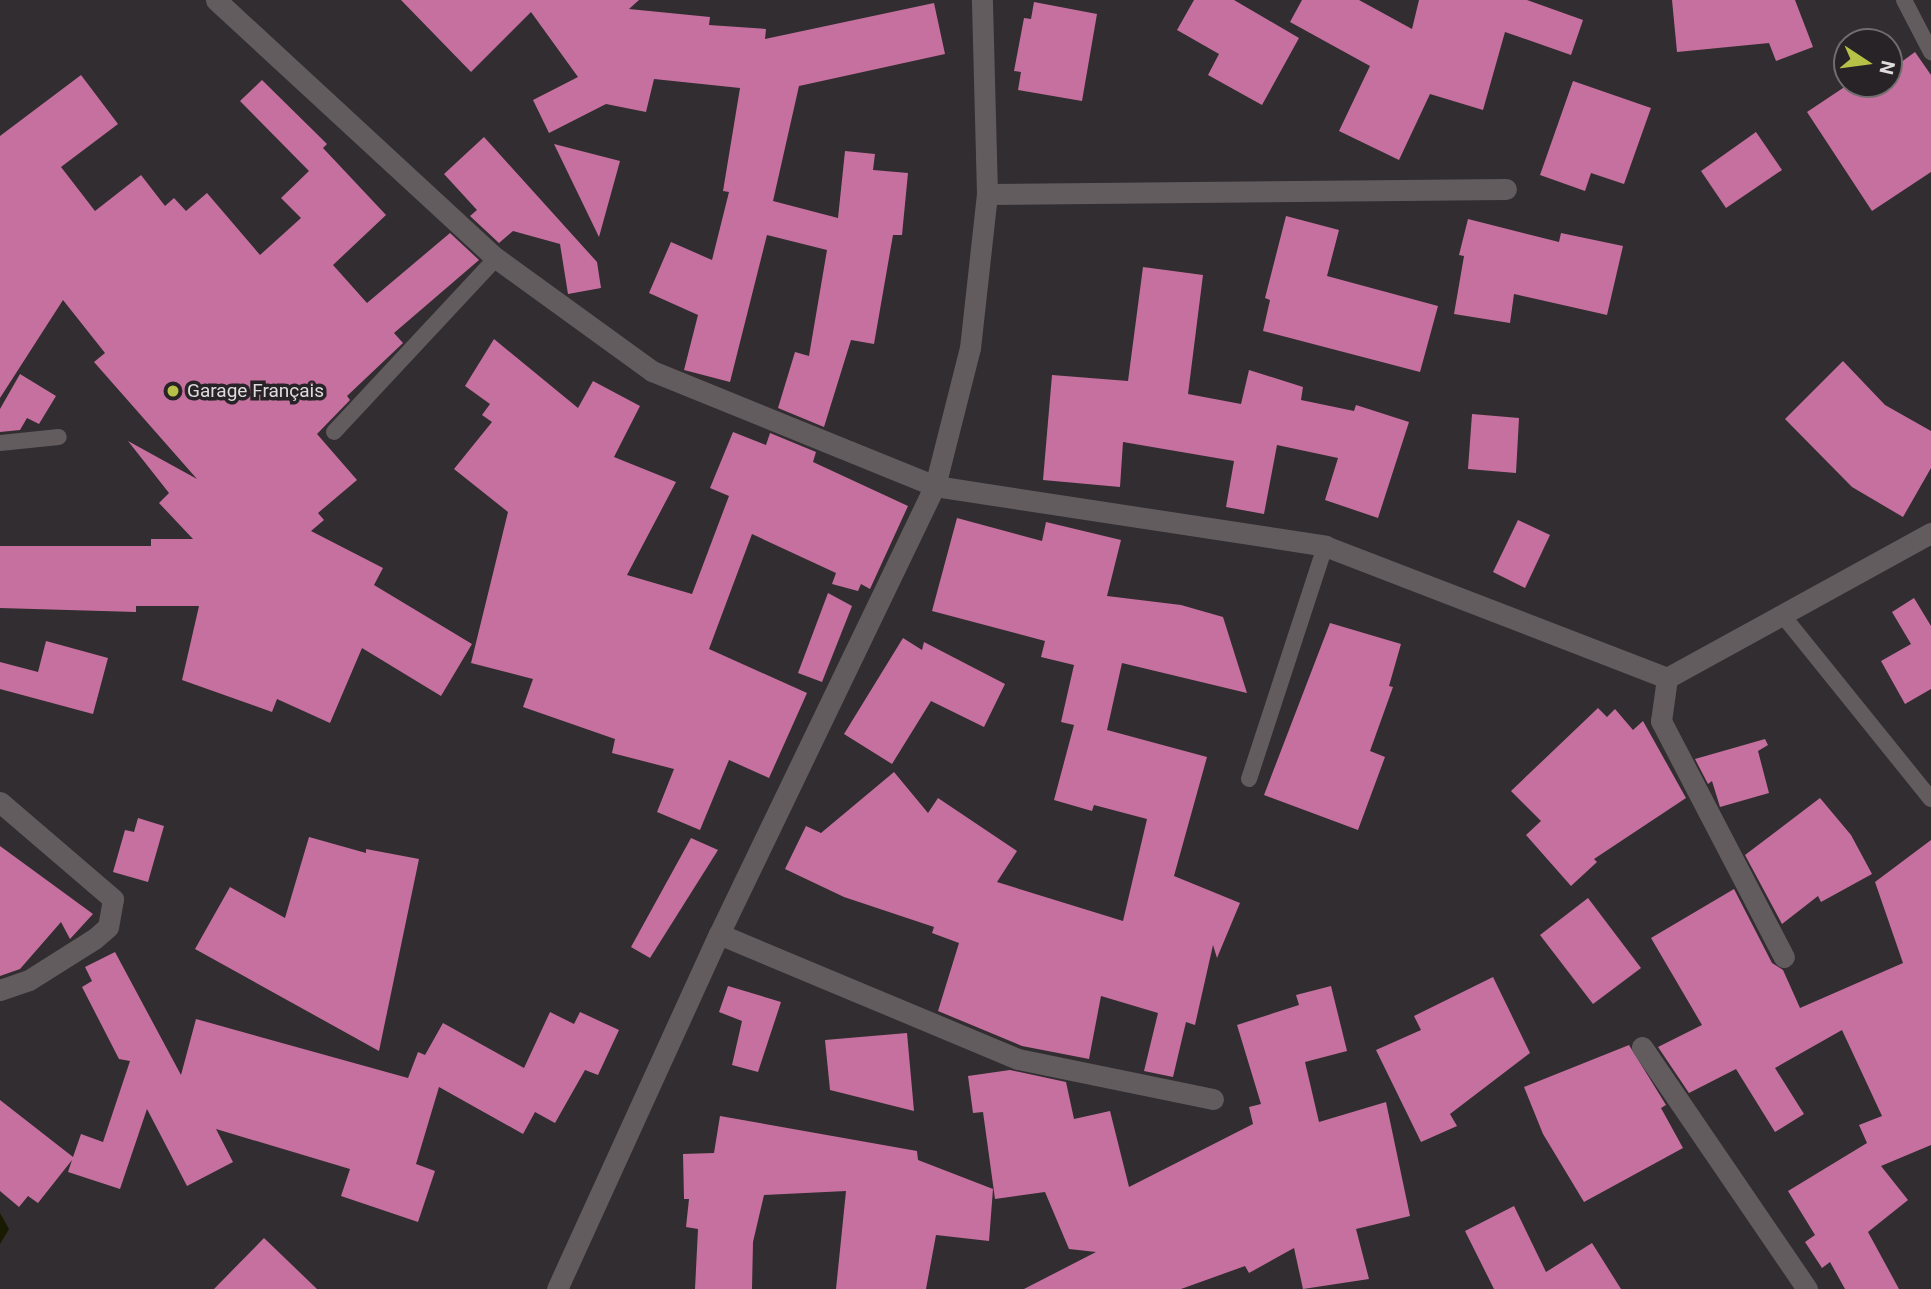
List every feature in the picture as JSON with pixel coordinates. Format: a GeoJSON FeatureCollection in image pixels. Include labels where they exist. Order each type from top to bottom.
{"type":"FeatureCollection","features":[{"type":"Feature","properties":{"kind":"street"},"geometry":{"type":"LineString","coordinates":[[216,0],[496,258],[652,371],[935,486],[1325,546],[1667,678],[1784,617],[1931,533]]}},
{"type":"Feature","properties":{"kind":"street"},"geometry":{"type":"LineString","coordinates":[[557,1289],[719,934],[935,486],[970,348],[987,194],[982,0]]}},
{"type":"Feature","properties":{"kind":"street"},"geometry":{"type":"LineString","coordinates":[[987,194],[1506,190]]}},
{"type":"Feature","properties":{"kind":"street"},"geometry":{"type":"LineString","coordinates":[[1667,678],[1661,721],[1784,957]]}},
{"type":"Feature","properties":{"kind":"street"},"geometry":{"type":"LineString","coordinates":[[0,802],[100,885],[113,899],[113,906],[108,927],[94,939],[29,979],[0,990]]}},
{"type":"Feature","properties":{"kind":"street"},"geometry":{"type":"LineString","coordinates":[[719,934],[1018,1059],[1213,1099]]}},
{"type":"Feature","properties":{"kind":"street"},"geometry":{"type":"LineString","coordinates":[[1642,1047],[1807,1289]]}},
{"type":"Feature","properties":{"kind":"lane"},"geometry":{"type":"LineString","coordinates":[[1904,0],[1931,52]]}},
{"type":"Feature","properties":{"kind":"lane"},"geometry":{"type":"LineString","coordinates":[[334,432],[496,258]]}},
{"type":"Feature","properties":{"kind":"lane"},"geometry":{"type":"LineString","coordinates":[[0,443],[59,437]]}},
{"type":"Feature","properties":{"kind":"lane"},"geometry":{"type":"LineString","coordinates":[[1249,779],[1325,546]]}},
{"type":"Feature","properties":{"kind":"lane"},"geometry":{"type":"LineString","coordinates":[[1784,617],[1931,799]]}},
{"type":"Feature","properties":{"kind":"shaded area"},"geometry":{"type":"Polygon","coordinates":[[[0,1213],[9,1229],[0,1244],[0,1213]]]}},
{"type":"Feature","properties":{"kind":"building"},"geometry":{"type":"Polygon","coordinates":[[[401,0],[639,0],[629,9],[710,17],[709,25],[766,29],[765,39],[934,3],[945,54],[799,86],[773,201],[838,218],[845,151],[875,154],[873,170],[908,173],[902,235],[893,235],[874,344],[851,340],[824,427],[778,408],[795,352],[809,356],[827,250],[767,235],[730,382],[684,370],[698,315],[649,293],[671,242],[712,260],[729,192],[723,191],[740,88],[654,79],[646,112],[606,104],[549,133],[533,100],[578,77],[531,12],[471,72],[401,0]]]}},
{"type":"Feature","properties":{"kind":"building"},"geometry":{"type":"Polygon","coordinates":[[[1194,0],[1234,0],[1299,38],[1262,105],[1208,75],[1219,54],[1177,30],[1194,0]]]}},
{"type":"Feature","properties":{"kind":"building"},"geometry":{"type":"Polygon","coordinates":[[[1302,0],[1359,0],[1412,29],[1419,0],[1527,0],[1583,20],[1571,55],[1505,32],[1483,110],[1430,94],[1399,160],[1339,131],[1370,66],[1290,22],[1302,0]]]}},
{"type":"Feature","properties":{"kind":"building"},"geometry":{"type":"Polygon","coordinates":[[[1672,0],[1795,0],[1813,47],[1776,61],[1769,43],[1677,52],[1672,0]]]}},
{"type":"Feature","properties":{"kind":"building"},"geometry":{"type":"Polygon","coordinates":[[[1034,2],[1097,14],[1082,101],[1018,90],[1021,72],[1014,71],[1024,18],[1031,19],[1034,2]]]}},
{"type":"Feature","properties":{"kind":"building"},"geometry":{"type":"Polygon","coordinates":[[[1915,52],[1931,75],[1931,172],[1872,211],[1807,112],[1833,95],[1833,98],[1903,98],[1903,61],[1915,52]]]}},
{"type":"Feature","properties":{"kind":"building"},"geometry":{"type":"Polygon","coordinates":[[[81,75],[118,124],[61,167],[95,211],[141,175],[165,206],[174,198],[186,211],[207,193],[260,255],[301,218],[281,198],[309,171],[240,101],[262,80],[327,144],[323,148],[386,215],[333,265],[367,303],[450,233],[479,260],[394,333],[403,343],[347,396],[350,400],[317,434],[357,480],[318,513],[324,520],[311,531],[383,568],[374,585],[472,644],[441,696],[362,648],[330,723],[277,699],[272,712],[182,680],[199,606],[136,606],[136,612],[0,608],[0,546],[151,546],[151,539],[193,539],[159,503],[169,493],[128,441],[197,479],[94,362],[105,353],[63,300],[0,398],[0,136],[81,75]]]}},
{"type":"Feature","properties":{"kind":"building"},"geometry":{"type":"Polygon","coordinates":[[[1573,81],[1651,108],[1624,184],[1591,173],[1585,191],[1540,175],[1573,81]]]}},
{"type":"Feature","properties":{"kind":"building"},"geometry":{"type":"Polygon","coordinates":[[[1756,132],[1782,170],[1726,208],[1701,171],[1756,132]]]}},
{"type":"Feature","properties":{"kind":"building"},"geometry":{"type":"Polygon","coordinates":[[[484,137],[597,262],[601,288],[568,294],[560,244],[513,231],[499,243],[470,216],[477,210],[444,174],[484,137]]]}},
{"type":"Feature","properties":{"kind":"building"},"geometry":{"type":"Polygon","coordinates":[[[554,144],[620,161],[599,237],[554,144]]]}},
{"type":"Feature","properties":{"kind":"building"},"geometry":{"type":"Polygon","coordinates":[[[1286,216],[1339,230],[1327,276],[1438,306],[1420,372],[1263,331],[1270,300],[1265,298],[1286,216]]]}},
{"type":"Feature","properties":{"kind":"building"},"geometry":{"type":"Polygon","coordinates":[[[1468,219],[1559,242],[1561,233],[1623,246],[1607,315],[1514,294],[1510,323],[1454,314],[1464,256],[1459,255],[1468,219]]]}},
{"type":"Feature","properties":{"kind":"building"},"geometry":{"type":"Polygon","coordinates":[[[1143,267],[1203,275],[1188,394],[1241,404],[1249,370],[1303,387],[1301,400],[1354,411],[1356,405],[1409,422],[1378,518],[1325,500],[1338,458],[1277,445],[1264,514],[1226,507],[1234,461],[1123,442],[1120,487],[1043,480],[1052,375],[1128,381],[1143,267]]]}},
{"type":"Feature","properties":{"kind":"building"},"geometry":{"type":"Polygon","coordinates":[[[494,339],[578,408],[593,381],[640,406],[614,457],[676,482],[627,575],[692,594],[729,496],[710,488],[733,432],[766,445],[770,433],[816,452],[813,462],[908,506],[870,589],[861,584],[858,591],[832,584],[836,573],[752,534],[709,649],[807,693],[769,778],[729,760],[700,830],[657,812],[674,769],[612,753],[615,739],[523,707],[533,679],[471,663],[508,512],[454,469],[492,422],[482,415],[490,404],[465,386],[494,339]]]}},
{"type":"Feature","properties":{"kind":"building"},"geometry":{"type":"Polygon","coordinates":[[[1843,361],[1885,405],[1931,431],[1931,468],[1903,517],[1852,487],[1785,419],[1843,361]]]}},
{"type":"Feature","properties":{"kind":"building"},"geometry":{"type":"Polygon","coordinates":[[[20,374],[56,396],[39,424],[27,418],[20,430],[0,432],[0,409],[20,374]]]}},
{"type":"Feature","properties":{"kind":"building"},"geometry":{"type":"Polygon","coordinates":[[[1472,414],[1519,418],[1516,473],[1468,469],[1472,414]]]}},
{"type":"Feature","properties":{"kind":"building"},"geometry":{"type":"Polygon","coordinates":[[[957,518],[1042,541],[1046,522],[1121,540],[1107,596],[1181,605],[1223,617],[1247,693],[1122,663],[1107,730],[1207,757],[1174,876],[1240,903],[1217,958],[1213,945],[1195,1025],[1186,1022],[1173,1077],[1144,1071],[1158,1013],[1101,996],[1089,1059],[1022,1046],[938,1011],[959,943],[932,933],[934,927],[844,897],[785,869],[806,826],[821,833],[894,772],[928,813],[938,798],[1017,851],[997,882],[1123,921],[1147,819],[1094,805],[1092,811],[1054,800],[1074,725],[1061,722],[1074,665],[1041,657],[1045,641],[932,611],[957,518]]]}},
{"type":"Feature","properties":{"kind":"building"},"geometry":{"type":"Polygon","coordinates":[[[1518,520],[1550,535],[1525,588],[1493,572],[1518,520]]]}},
{"type":"Feature","properties":{"kind":"building"},"geometry":{"type":"Polygon","coordinates":[[[828,593],[852,606],[822,682],[798,673],[828,593]]]}},
{"type":"Feature","properties":{"kind":"building"},"geometry":{"type":"Polygon","coordinates":[[[1914,598],[1931,626],[1931,689],[1905,704],[1881,661],[1911,644],[1892,612],[1914,598]]]}},
{"type":"Feature","properties":{"kind":"building"},"geometry":{"type":"Polygon","coordinates":[[[1330,623],[1401,644],[1389,686],[1393,687],[1370,751],[1385,757],[1358,830],[1264,795],[1330,623]]]}},
{"type":"Feature","properties":{"kind":"building"},"geometry":{"type":"Polygon","coordinates":[[[903,638],[922,650],[924,642],[1005,684],[984,727],[931,701],[892,764],[844,734],[903,638]]]}},
{"type":"Feature","properties":{"kind":"building"},"geometry":{"type":"Polygon","coordinates":[[[46,641],[108,658],[93,714],[0,689],[0,662],[38,672],[46,641]]]}},
{"type":"Feature","properties":{"kind":"building"},"geometry":{"type":"Polygon","coordinates":[[[1598,708],[1607,717],[1615,709],[1633,730],[1643,721],[1686,798],[1594,859],[1597,862],[1571,886],[1526,835],[1541,821],[1511,791],[1598,708]]]}},
{"type":"Feature","properties":{"kind":"building"},"geometry":{"type":"Polygon","coordinates":[[[1765,739],[1768,745],[1758,751],[1769,793],[1720,807],[1712,781],[1708,784],[1695,759],[1765,739]]]}},
{"type":"Feature","properties":{"kind":"building"},"geometry":{"type":"Polygon","coordinates":[[[1820,798],[1851,835],[1872,874],[1821,902],[1818,896],[1782,924],[1745,855],[1820,798]]]}},
{"type":"Feature","properties":{"kind":"building"},"geometry":{"type":"Polygon","coordinates":[[[138,818],[164,826],[148,882],[113,872],[125,830],[134,832],[138,818]]]}},
{"type":"Feature","properties":{"kind":"building"},"geometry":{"type":"Polygon","coordinates":[[[309,837],[366,853],[366,849],[419,859],[379,1051],[195,949],[230,887],[285,918],[309,837]]]}},
{"type":"Feature","properties":{"kind":"building"},"geometry":{"type":"Polygon","coordinates":[[[691,838],[718,850],[650,958],[631,947],[691,838]]]}},
{"type":"Feature","properties":{"kind":"building"},"geometry":{"type":"Polygon","coordinates":[[[1931,840],[1931,1145],[1881,1166],[1908,1200],[1868,1232],[1899,1289],[1845,1289],[1830,1262],[1822,1268],[1805,1242],[1815,1235],[1788,1191],[1867,1143],[1859,1125],[1882,1116],[1842,1030],[1775,1068],[1804,1114],[1775,1132],[1736,1069],[1689,1093],[1658,1047],[1702,1025],[1651,938],[1734,889],[1772,963],[1783,970],[1800,1008],[1903,963],[1875,882],[1931,840]]]}},
{"type":"Feature","properties":{"kind":"building"},"geometry":{"type":"Polygon","coordinates":[[[0,846],[93,914],[70,939],[61,922],[20,969],[0,976],[0,846]]]}},
{"type":"Feature","properties":{"kind":"building"},"geometry":{"type":"Polygon","coordinates":[[[1588,898],[1641,968],[1593,1004],[1540,935],[1588,898]]]}},
{"type":"Feature","properties":{"kind":"building"},"geometry":{"type":"Polygon","coordinates":[[[115,952],[181,1075],[196,1019],[408,1078],[418,1052],[425,1055],[443,1023],[524,1068],[550,1012],[574,1024],[580,1012],[619,1030],[598,1075],[585,1070],[555,1123],[535,1112],[523,1134],[439,1087],[416,1164],[435,1171],[418,1222],[341,1196],[350,1169],[216,1129],[233,1162],[187,1186],[147,1109],[120,1189],[68,1172],[72,1160],[38,1203],[28,1196],[19,1207],[0,1191],[0,1100],[73,1157],[81,1134],[103,1142],[130,1061],[119,1059],[82,987],[92,981],[85,967],[115,952]]]}},
{"type":"Feature","properties":{"kind":"building"},"geometry":{"type":"Polygon","coordinates":[[[1493,977],[1530,1053],[1450,1114],[1457,1126],[1421,1142],[1376,1050],[1421,1030],[1414,1016],[1493,977]]]}},
{"type":"Feature","properties":{"kind":"building"},"geometry":{"type":"Polygon","coordinates":[[[728,986],[781,1002],[758,1072],[732,1065],[742,1021],[719,1012],[728,986]]]}},
{"type":"Feature","properties":{"kind":"building"},"geometry":{"type":"Polygon","coordinates":[[[1331,986],[1347,1051],[1305,1062],[1319,1122],[1386,1102],[1410,1216],[1356,1229],[1369,1279],[1303,1289],[1294,1248],[1249,1273],[1245,1266],[1181,1289],[1024,1289],[1096,1252],[1069,1249],[1045,1192],[995,1199],[983,1112],[973,1113],[968,1076],[1010,1070],[1066,1082],[1074,1119],[1110,1111],[1129,1187],[1253,1124],[1249,1107],[1261,1104],[1237,1025],[1299,1005],[1296,995],[1331,986]]]}},
{"type":"Feature","properties":{"kind":"building"},"geometry":{"type":"Polygon","coordinates":[[[907,1033],[914,1111],[830,1090],[825,1040],[907,1033]]]}},
{"type":"Feature","properties":{"kind":"building"},"geometry":{"type":"Polygon","coordinates":[[[1629,1045],[1666,1105],[1661,1108],[1683,1148],[1584,1202],[1543,1134],[1524,1087],[1629,1045]]]}},
{"type":"Feature","properties":{"kind":"building"},"geometry":{"type":"Polygon","coordinates":[[[720,1116],[917,1151],[918,1160],[993,1189],[989,1241],[936,1235],[926,1289],[836,1289],[846,1191],[764,1195],[753,1242],[752,1289],[695,1289],[698,1229],[686,1227],[689,1199],[684,1199],[683,1154],[714,1153],[720,1116]]]}},
{"type":"Feature","properties":{"kind":"building"},"geometry":{"type":"Polygon","coordinates":[[[1514,1206],[1546,1272],[1592,1243],[1621,1289],[1494,1289],[1465,1231],[1514,1206]]]}},
{"type":"Feature","properties":{"kind":"building"},"geometry":{"type":"Polygon","coordinates":[[[264,1238],[317,1289],[214,1289],[264,1238]]]}},
{"type":"Feature","properties":{"kind":"place","name":"Garage Français"},"geometry":{"type":"Point","coordinates":[173,391]}}]}
